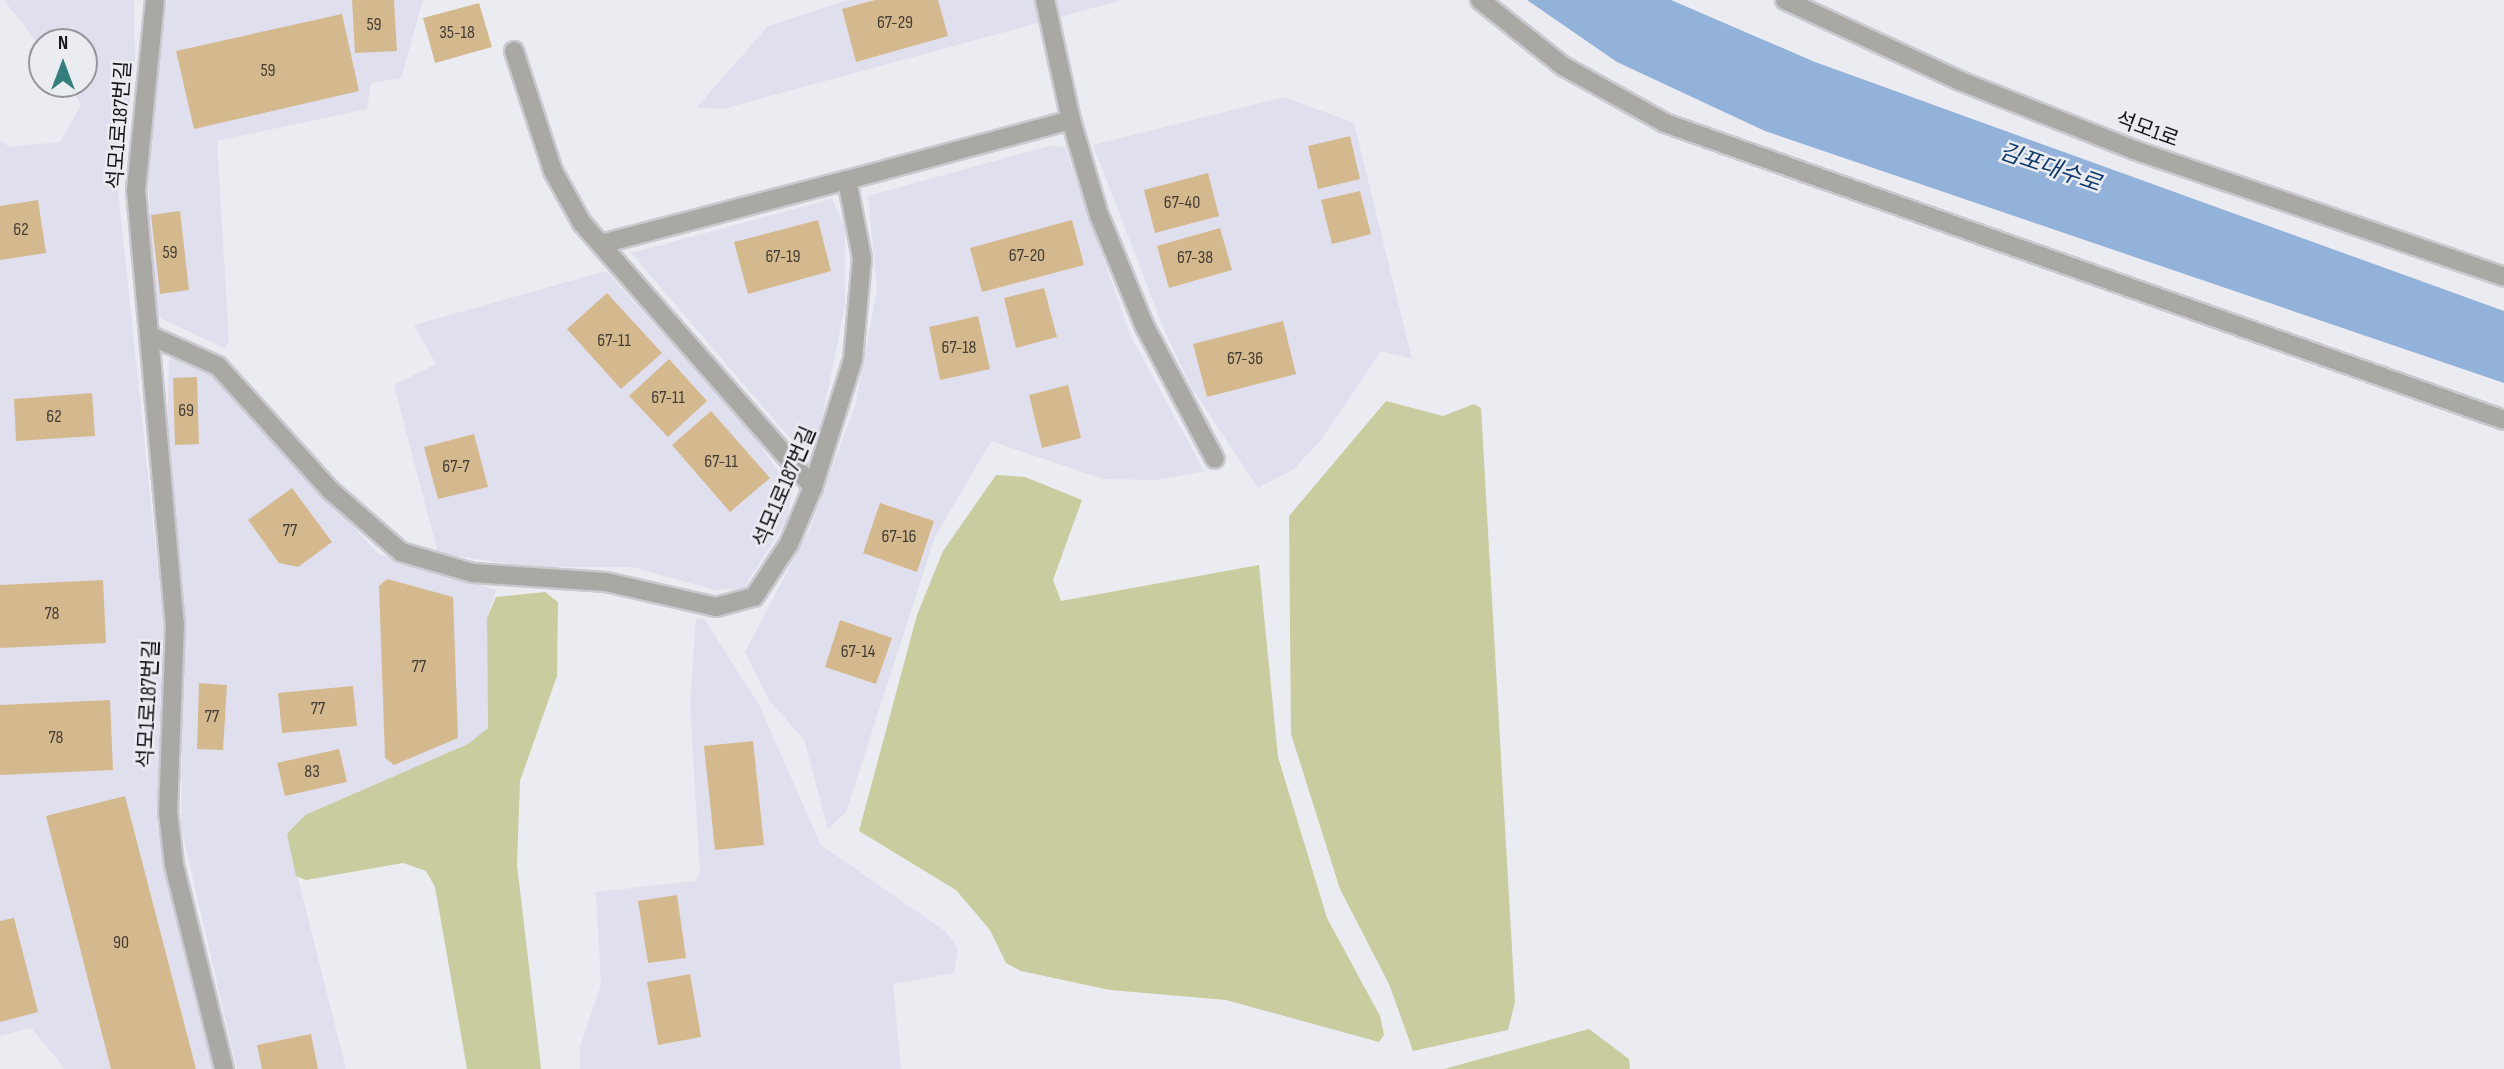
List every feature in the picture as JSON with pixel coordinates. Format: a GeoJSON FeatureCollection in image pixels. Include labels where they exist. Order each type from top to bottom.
{"type":"FeatureCollection","features":[{"type":"Feature","properties":{"kind":"lane","name":"석모1로187번길"},"geometry":{"type":"LineString","coordinates":[[155,0],[136,190],[176,624],[168,812],[174,864],[224,1069]]}},
{"type":"Feature","properties":{"kind":"lane"},"geometry":{"type":"LineString","coordinates":[[1045,0],[1071,120],[1099,215],[1145,327],[1215,459]]}},
{"type":"Feature","properties":{"kind":"lane"},"geometry":{"type":"LineString","coordinates":[[1480,0],[1563,66],[1665,123],[2504,420]]}},
{"type":"Feature","properties":{"kind":"lane","name":"석모1로"},"geometry":{"type":"LineString","coordinates":[[1785,0],[2134,150],[2504,277]]}},
{"type":"Feature","properties":{"kind":"lane"},"geometry":{"type":"LineString","coordinates":[[514,51],[561,189],[601,244],[813,487]]}},
{"type":"Feature","properties":{"kind":"lane"},"geometry":{"type":"LineString","coordinates":[[601,244],[1071,120]]}},
{"type":"Feature","properties":{"kind":"lane","name":"석모1로187번길"},"geometry":{"type":"LineString","coordinates":[[151,336],[193,350],[243,388],[373,532],[401,552],[462,570],[606,582],[716,607],[736,604],[768,581],[813,487],[840,411],[861,300],[862,258],[847,180]]}},
{"type":"Feature","properties":{"kind":"shaded area"},"geometry":{"type":"Polygon","coordinates":[[[4,0],[134,0],[135,62],[118,190],[163,619],[157,825],[214,1069],[65,1069],[31,1028],[0,1036],[0,140],[9,147],[60,142],[81,105],[77,98],[98,98],[98,28],[28,28],[28,31],[4,0]]]}},
{"type":"Feature","properties":{"kind":"shaded area"},"geometry":{"type":"Polygon","coordinates":[[[167,0],[423,0],[401,78],[371,83],[367,109],[217,141],[229,342],[224,348],[162,319],[155,310],[147,157],[167,0]]]}},
{"type":"Feature","properties":{"kind":"shaded area"},"geometry":{"type":"Polygon","coordinates":[[[847,0],[1122,0],[723,109],[697,107],[768,26],[847,0]]]}},
{"type":"Feature","properties":{"kind":"shaded area"},"geometry":{"type":"Polygon","coordinates":[[[1284,97],[1354,123],[1412,359],[1381,351],[1321,440],[1294,469],[1258,488],[1191,387],[1165,332],[1093,145],[1284,97]]]}},
{"type":"Feature","properties":{"kind":"shaded area"},"geometry":{"type":"Polygon","coordinates":[[[1049,146],[1065,147],[1130,335],[1204,471],[1157,480],[1103,479],[991,441],[935,537],[846,812],[828,829],[804,740],[769,700],[745,652],[810,528],[856,403],[877,289],[868,196],[1049,146]]]}},
{"type":"Feature","properties":{"kind":"shaded area"},"geometry":{"type":"Polygon","coordinates":[[[832,199],[845,227],[845,306],[819,433],[804,454],[631,253],[832,199]]]}},
{"type":"Feature","properties":{"kind":"shaded area"},"geometry":{"type":"Polygon","coordinates":[[[606,271],[754,436],[792,492],[787,520],[743,589],[715,590],[632,567],[527,567],[438,553],[394,385],[436,364],[414,325],[606,271]]]}},
{"type":"Feature","properties":{"kind":"shaded area"},"geometry":{"type":"Polygon","coordinates":[[[169,358],[200,364],[222,381],[378,554],[496,590],[487,618],[488,728],[468,744],[305,815],[287,834],[346,1069],[237,1069],[181,827],[184,612],[167,432],[169,358]]]}},
{"type":"Feature","properties":{"kind":"shaded area"},"geometry":{"type":"Polygon","coordinates":[[[696,618],[705,620],[759,705],[821,845],[945,931],[958,948],[954,973],[893,984],[901,1069],[580,1069],[580,1047],[601,985],[596,892],[695,881],[700,874],[690,704],[696,618]]]}},
{"type":"Feature","properties":{"kind":"green space"},"geometry":{"type":"Polygon","coordinates":[[[1386,401],[1443,416],[1474,404],[1481,408],[1515,1002],[1508,1030],[1413,1051],[1389,984],[1340,889],[1291,734],[1289,516],[1386,401]]]}},
{"type":"Feature","properties":{"kind":"green space"},"geometry":{"type":"Polygon","coordinates":[[[996,475],[1025,477],[1082,500],[1053,580],[1061,601],[1259,565],[1278,757],[1327,918],[1380,1016],[1384,1035],[1379,1042],[1226,1000],[1110,990],[1021,971],[1006,963],[990,930],[956,890],[859,831],[917,615],[943,551],[996,475]]]}},
{"type":"Feature","properties":{"kind":"green space"},"geometry":{"type":"Polygon","coordinates":[[[545,592],[558,602],[557,676],[520,781],[517,865],[541,1069],[467,1069],[435,887],[426,871],[403,863],[306,880],[296,876],[287,834],[305,815],[468,744],[488,728],[487,618],[496,597],[545,592]]]}},
{"type":"Feature","properties":{"kind":"green space"},"geometry":{"type":"Polygon","coordinates":[[[1589,1029],[1629,1059],[1630,1069],[1444,1069],[1589,1029]]]}},
{"type":"Feature","properties":{"kind":"water","name":"김포대수로"},"geometry":{"type":"Polygon","coordinates":[[[1527,0],[1671,0],[1815,62],[2504,311],[2504,383],[1765,131],[1617,62],[1527,0]]]}},
{"type":"Feature","properties":{"kind":"building"},"geometry":{"type":"Polygon","coordinates":[[[352,0],[394,0],[397,51],[355,53],[352,0]]]}},
{"type":"Feature","properties":{"kind":"building"},"geometry":{"type":"Polygon","coordinates":[[[875,0],[938,0],[948,36],[856,62],[842,9],[875,0]]]}},
{"type":"Feature","properties":{"kind":"building"},"geometry":{"type":"Polygon","coordinates":[[[479,3],[492,47],[435,63],[423,18],[479,3]]]}},
{"type":"Feature","properties":{"kind":"building"},"geometry":{"type":"Polygon","coordinates":[[[342,14],[359,91],[194,129],[176,51],[342,14]]]}},
{"type":"Feature","properties":{"kind":"building"},"geometry":{"type":"Polygon","coordinates":[[[1350,136],[1360,179],[1318,189],[1308,146],[1350,136]]]}},
{"type":"Feature","properties":{"kind":"building"},"geometry":{"type":"Polygon","coordinates":[[[1208,173],[1219,216],[1155,233],[1144,190],[1208,173]]]}},
{"type":"Feature","properties":{"kind":"building"},"geometry":{"type":"Polygon","coordinates":[[[1360,191],[1371,234],[1332,244],[1321,200],[1360,191]]]}},
{"type":"Feature","properties":{"kind":"building"},"geometry":{"type":"Polygon","coordinates":[[[38,200],[46,253],[0,260],[0,206],[38,200]]]}},
{"type":"Feature","properties":{"kind":"building"},"geometry":{"type":"Polygon","coordinates":[[[180,211],[189,290],[160,294],[151,215],[180,211]]]}},
{"type":"Feature","properties":{"kind":"building"},"geometry":{"type":"Polygon","coordinates":[[[818,220],[831,271],[748,294],[734,242],[818,220]]]}},
{"type":"Feature","properties":{"kind":"building"},"geometry":{"type":"Polygon","coordinates":[[[1072,220],[1084,265],[982,292],[970,248],[1072,220]]]}},
{"type":"Feature","properties":{"kind":"building"},"geometry":{"type":"Polygon","coordinates":[[[1220,228],[1232,270],[1169,288],[1157,246],[1220,228]]]}},
{"type":"Feature","properties":{"kind":"building"},"geometry":{"type":"Polygon","coordinates":[[[1044,288],[1057,337],[1016,348],[1004,298],[1044,288]]]}},
{"type":"Feature","properties":{"kind":"building"},"geometry":{"type":"Polygon","coordinates":[[[607,293],[662,353],[621,389],[567,329],[607,293]]]}},
{"type":"Feature","properties":{"kind":"building"},"geometry":{"type":"Polygon","coordinates":[[[978,316],[990,369],[940,380],[929,327],[978,316]]]}},
{"type":"Feature","properties":{"kind":"building"},"geometry":{"type":"Polygon","coordinates":[[[1283,321],[1296,374],[1207,397],[1193,344],[1283,321]]]}},
{"type":"Feature","properties":{"kind":"building"},"geometry":{"type":"Polygon","coordinates":[[[669,359],[707,401],[668,437],[629,396],[669,359]]]}},
{"type":"Feature","properties":{"kind":"building"},"geometry":{"type":"Polygon","coordinates":[[[197,377],[199,444],[175,445],[173,378],[197,377]]]}},
{"type":"Feature","properties":{"kind":"building"},"geometry":{"type":"Polygon","coordinates":[[[1068,385],[1081,438],[1042,448],[1029,395],[1068,385]]]}},
{"type":"Feature","properties":{"kind":"building"},"geometry":{"type":"Polygon","coordinates":[[[92,393],[95,436],[16,441],[14,399],[92,393]]]}},
{"type":"Feature","properties":{"kind":"building"},"geometry":{"type":"Polygon","coordinates":[[[711,411],[770,478],[730,512],[672,445],[711,411]]]}},
{"type":"Feature","properties":{"kind":"building"},"geometry":{"type":"Polygon","coordinates":[[[474,434],[488,487],[438,499],[424,447],[474,434]]]}},
{"type":"Feature","properties":{"kind":"building"},"geometry":{"type":"Polygon","coordinates":[[[292,488],[332,542],[298,567],[279,563],[248,520],[292,488]]]}},
{"type":"Feature","properties":{"kind":"building"},"geometry":{"type":"Polygon","coordinates":[[[880,503],[934,521],[917,572],[863,553],[880,503]]]}},
{"type":"Feature","properties":{"kind":"building"},"geometry":{"type":"Polygon","coordinates":[[[387,579],[453,597],[458,738],[394,765],[385,758],[379,586],[387,579]]]}},
{"type":"Feature","properties":{"kind":"building"},"geometry":{"type":"Polygon","coordinates":[[[103,580],[106,643],[0,648],[0,585],[103,580]]]}},
{"type":"Feature","properties":{"kind":"building"},"geometry":{"type":"Polygon","coordinates":[[[840,620],[892,638],[876,684],[825,667],[840,620]]]}},
{"type":"Feature","properties":{"kind":"building"},"geometry":{"type":"Polygon","coordinates":[[[199,683],[227,685],[223,750],[197,749],[199,683]]]}},
{"type":"Feature","properties":{"kind":"building"},"geometry":{"type":"Polygon","coordinates":[[[353,686],[357,726],[282,733],[278,693],[353,686]]]}},
{"type":"Feature","properties":{"kind":"building"},"geometry":{"type":"Polygon","coordinates":[[[110,700],[113,770],[0,775],[0,705],[110,700]]]}},
{"type":"Feature","properties":{"kind":"building"},"geometry":{"type":"Polygon","coordinates":[[[753,741],[764,845],[715,850],[704,746],[753,741]]]}},
{"type":"Feature","properties":{"kind":"building"},"geometry":{"type":"Polygon","coordinates":[[[339,749],[347,782],[285,796],[277,763],[339,749]]]}},
{"type":"Feature","properties":{"kind":"building"},"geometry":{"type":"Polygon","coordinates":[[[125,796],[196,1069],[111,1069],[46,816],[125,796]]]}},
{"type":"Feature","properties":{"kind":"building"},"geometry":{"type":"Polygon","coordinates":[[[677,895],[686,958],[648,963],[638,901],[677,895]]]}},
{"type":"Feature","properties":{"kind":"building"},"geometry":{"type":"Polygon","coordinates":[[[14,918],[38,1012],[0,1022],[0,921],[14,918]]]}},
{"type":"Feature","properties":{"kind":"building"},"geometry":{"type":"Polygon","coordinates":[[[690,974],[701,1037],[658,1045],[647,982],[690,974]]]}},
{"type":"Feature","properties":{"kind":"building"},"geometry":{"type":"Polygon","coordinates":[[[311,1034],[318,1069],[262,1069],[257,1045],[311,1034]]]}}]}
